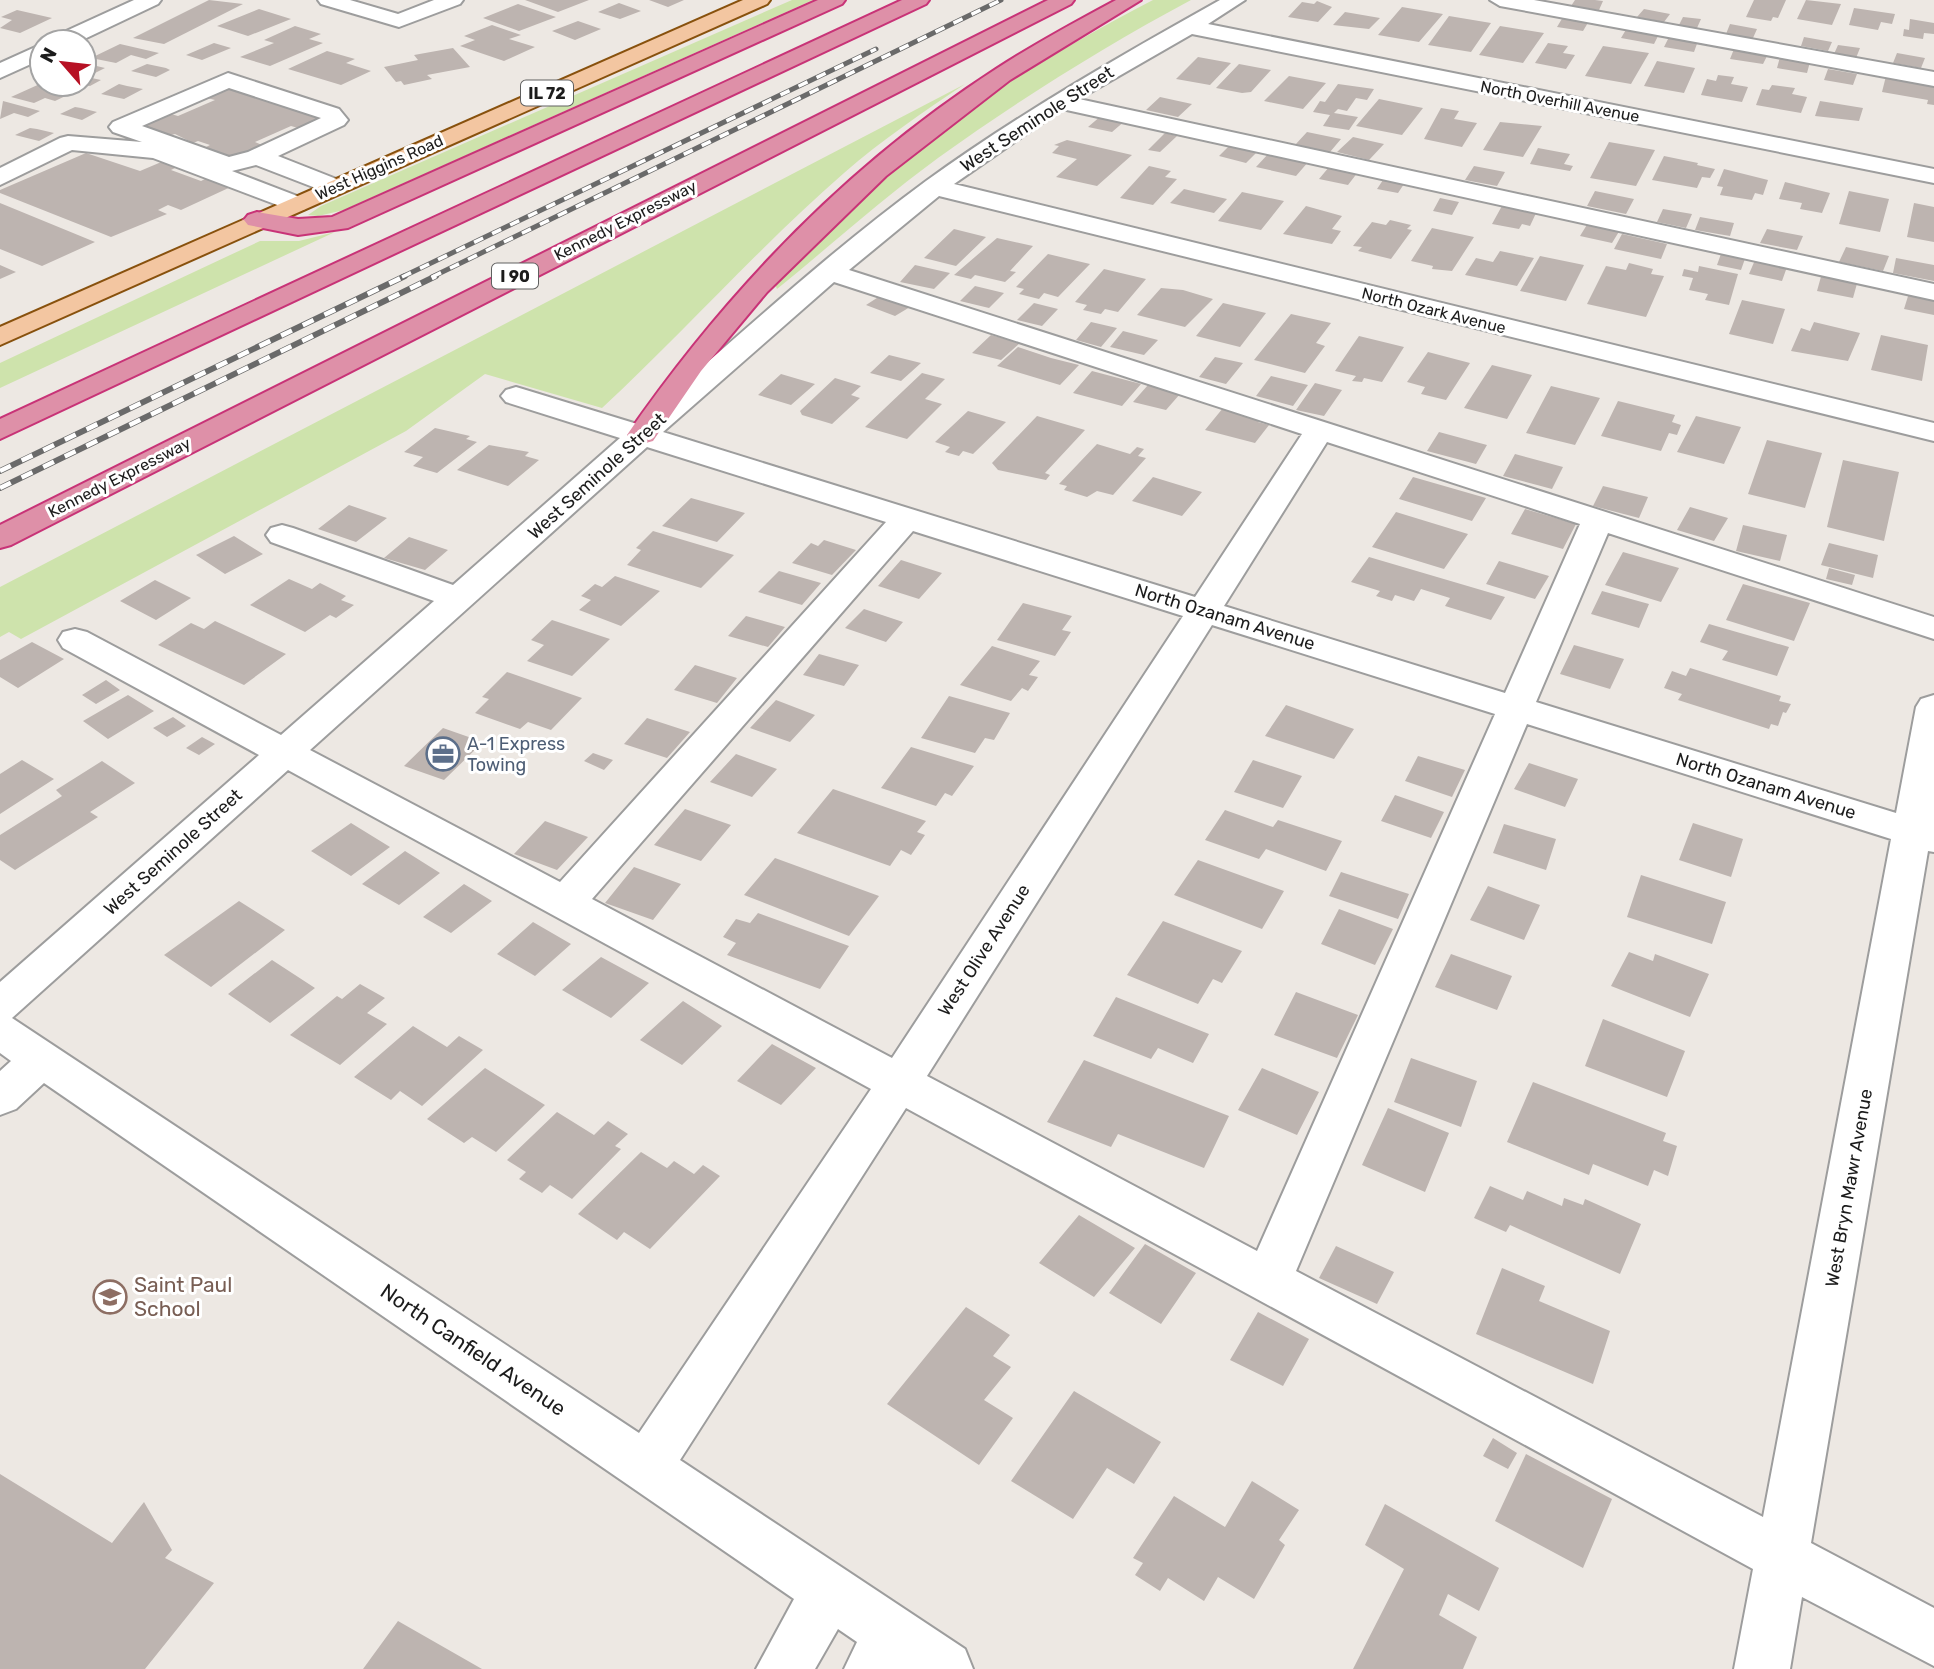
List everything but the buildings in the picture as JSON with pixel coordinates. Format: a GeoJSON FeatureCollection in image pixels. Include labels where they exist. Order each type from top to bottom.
{"type":"FeatureCollection","features":[{"type":"Feature","properties":{"kind":"highway"},"geometry":{"type":"LineString","coordinates":[[257,220],[293,229],[313,229],[339,223],[835,0]]}},
{"type":"Feature","properties":{"kind":"highway"},"geometry":{"type":"LineString","coordinates":[[0,430],[919,0]]}},
{"type":"Feature","properties":{"kind":"highway","name":"Kennedy Expressway"},"geometry":{"type":"LineString","coordinates":[[0,538],[1064,0]]}},
{"type":"Feature","properties":{"kind":"highway"},"geometry":{"type":"LineString","coordinates":[[642,435],[691,364],[746,299],[837,208],[922,135],[1002,75],[1131,0]]}},
{"type":"Feature","properties":{"kind":"main road","name":"West Higgins Road"},"geometry":{"type":"LineString","coordinates":[[0,337],[257,220],[760,0]]}},
{"type":"Feature","properties":{"kind":"street"},"geometry":{"type":"LineString","coordinates":[[91,28],[151,0]]}},
{"type":"Feature","properties":{"kind":"street"},"geometry":{"type":"LineString","coordinates":[[328,0],[399,21],[453,0]]}},
{"type":"Feature","properties":{"kind":"street","name":"West Seminole Street"},"geometry":{"type":"LineString","coordinates":[[0,1006],[642,435],[830,272],[934,187],[1058,101],[1235,0]]}},
{"type":"Feature","properties":{"kind":"street"},"geometry":{"type":"LineString","coordinates":[[1500,0],[1934,79]]}},
{"type":"Feature","properties":{"kind":"street","name":"North Overhill Avenue"},"geometry":{"type":"LineString","coordinates":[[1186,26],[1934,176]]}},
{"type":"Feature","properties":{"kind":"street"},"geometry":{"type":"LineString","coordinates":[[0,71],[28,58]]}},
{"type":"Feature","properties":{"kind":"street"},"geometry":{"type":"LineString","coordinates":[[257,157],[336,120],[331,114],[228,80],[121,127],[228,165],[257,157],[335,187]]}},
{"type":"Feature","properties":{"kind":"street"},"geometry":{"type":"LineString","coordinates":[[1058,101],[1934,292]]}},
{"type":"Feature","properties":{"kind":"street"},"geometry":{"type":"LineString","coordinates":[[0,178],[68,143],[157,151],[296,204]]}},
{"type":"Feature","properties":{"kind":"street","name":"North Ozark Avenue"},"geometry":{"type":"LineString","coordinates":[[934,187],[1934,432]]}},
{"type":"Feature","properties":{"kind":"street"},"geometry":{"type":"LineString","coordinates":[[830,272],[1934,628]]}},
{"type":"Feature","properties":{"kind":"street","name":"North Ozanam Avenue"},"geometry":{"type":"LineString","coordinates":[[516,396],[1923,835]]}},
{"type":"Feature","properties":{"kind":"street","name":"West Olive Avenue"},"geometry":{"type":"LineString","coordinates":[[646,1467],[899,1083],[1319,431]]}},
{"type":"Feature","properties":{"kind":"street"},"geometry":{"type":"LineString","coordinates":[[565,903],[907,518]]}},
{"type":"Feature","properties":{"kind":"street"},"geometry":{"type":"LineString","coordinates":[[1268,1281],[1597,521]]}},
{"type":"Feature","properties":{"kind":"street"},"geometry":{"type":"LineString","coordinates":[[282,535],[459,598]]}},
{"type":"Feature","properties":{"kind":"street"},"geometry":{"type":"LineString","coordinates":[[75,640],[1934,1638]]}},
{"type":"Feature","properties":{"kind":"street","name":"West Bryn Mawr Avenue"},"geometry":{"type":"LineString","coordinates":[[1762,1669],[1923,835],[1934,707]]}},
{"type":"Feature","properties":{"kind":"street","name":"North Canfield Avenue"},"geometry":{"type":"LineString","coordinates":[[0,1031],[830,1591],[883,1651],[946,1669]]}},
{"type":"Feature","properties":{"kind":"street"},"geometry":{"type":"LineString","coordinates":[[0,1097],[42,1059]]}},
{"type":"Feature","properties":{"kind":"street"},"geometry":{"type":"LineString","coordinates":[[784,1669],[830,1591]]}},
{"type":"Feature","properties":{"kind":"green space"},"geometry":{"type":"Polygon","coordinates":[[[792,0],[813,0],[344,210],[318,216],[308,215],[321,206],[792,0]]]}},
{"type":"Feature","properties":{"kind":"green space"},"geometry":{"type":"Polygon","coordinates":[[[1153,0],[1191,0],[1094,55],[969,136],[897,190],[777,289],[775,284],[847,210],[925,142],[1036,66],[1153,0]]]}},
{"type":"Feature","properties":{"kind":"green space"},"geometry":{"type":"Polygon","coordinates":[[[965,84],[888,138],[844,173],[782,230],[602,408],[485,374],[406,431],[21,639],[9,632],[0,637],[0,587],[965,84]]]}},
{"type":"Feature","properties":{"kind":"green space"},"geometry":{"type":"Polygon","coordinates":[[[335,232],[0,388],[0,363],[260,241],[299,241],[335,232]]]}},
{"type":"Feature","properties":{"kind":"railway"},"geometry":{"type":"LineString","coordinates":[[432,277],[1001,0]]}},
{"type":"Feature","properties":{"kind":"railway"},"geometry":{"type":"LineString","coordinates":[[402,277],[876,49]]}},
{"type":"Feature","properties":{"kind":"railway"},"geometry":{"type":"LineString","coordinates":[[0,471],[405,276]]}},
{"type":"Feature","properties":{"kind":"railway"},"geometry":{"type":"LineString","coordinates":[[0,488],[436,276]]}},
{"type":"Feature","properties":{"kind":"place","name":"A-1 Express Towing"},"geometry":{"type":"Point","coordinates":[443,754]}},
{"type":"Feature","properties":{"kind":"place","name":"Saint Paul School"},"geometry":{"type":"Point","coordinates":[110,1297]}}]}
